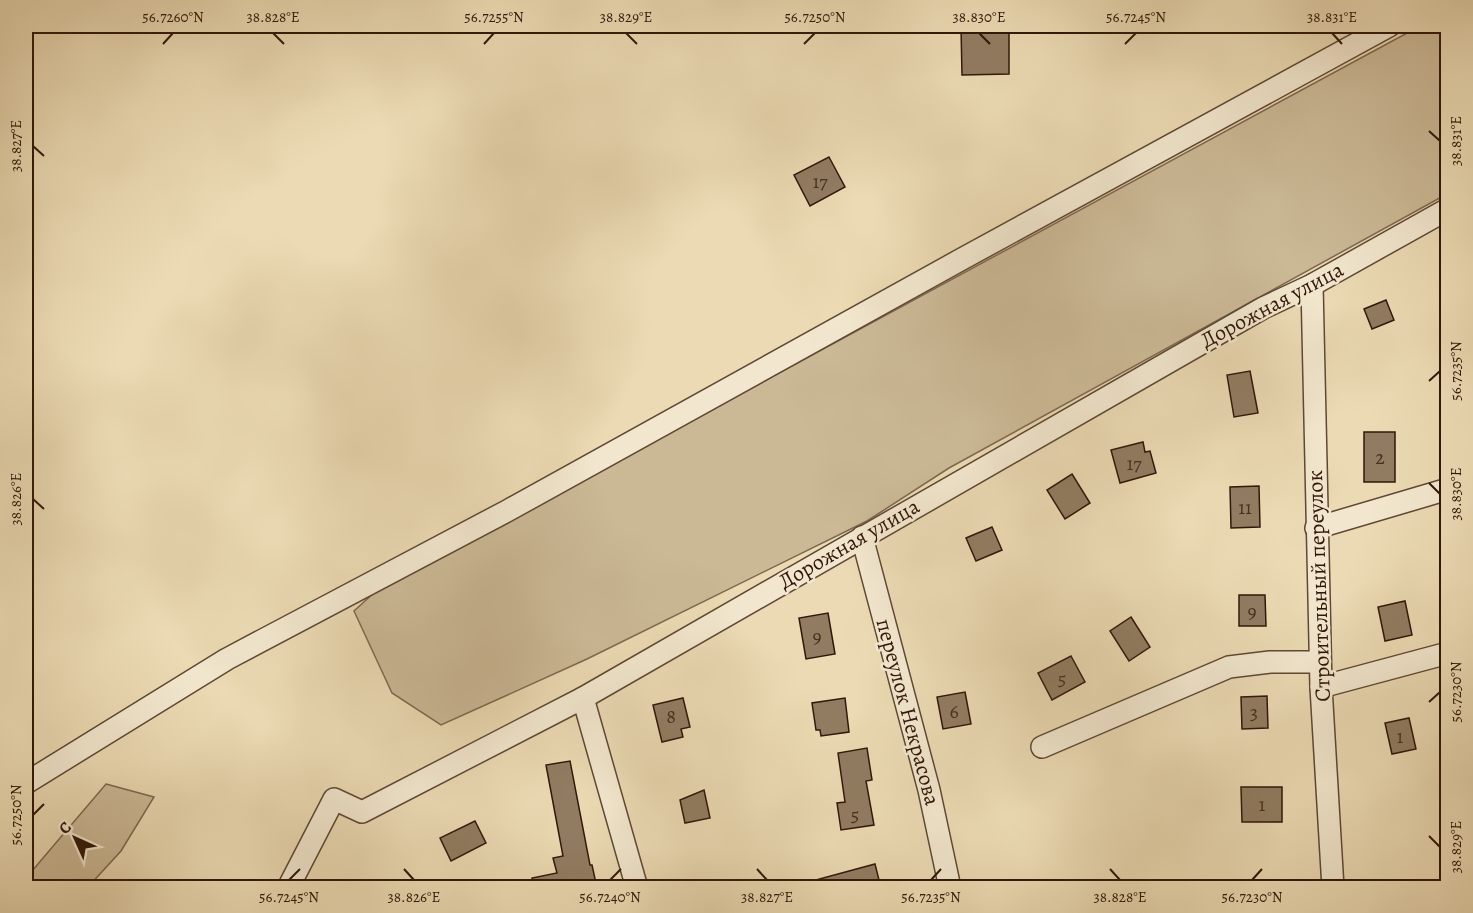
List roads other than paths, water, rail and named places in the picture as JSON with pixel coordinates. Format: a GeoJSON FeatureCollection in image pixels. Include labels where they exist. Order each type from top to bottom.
{"type":"FeatureCollection","features":[{"type":"Feature","properties":{"kind":"street"},"geometry":{"type":"LineString","coordinates":[[26,783],[227,659],[507,511],[1389,26]]}},
{"type":"Feature","properties":{"kind":"street","name":"Дорожная улица"},"geometry":{"type":"LineString","coordinates":[[288,888],[334,799],[362,812],[583,698],[1263,308],[1312,285],[1448,209]]}},
{"type":"Feature","properties":{"kind":"street","name":"Строительный переулок"},"geometry":{"type":"LineString","coordinates":[[1312,285],[1320,662],[1333,888]]}},
{"type":"Feature","properties":{"kind":"street"},"geometry":{"type":"LineString","coordinates":[[1316,528],[1448,489]]}},
{"type":"Feature","properties":{"kind":"street","name":"переулок Некрасова"},"geometry":{"type":"LineString","coordinates":[[862,537],[930,790],[951,888]]}},
{"type":"Feature","properties":{"kind":"street"},"geometry":{"type":"LineString","coordinates":[[1321,687],[1448,653]]}},
{"type":"Feature","properties":{"kind":"street"},"geometry":{"type":"LineString","coordinates":[[1042,747],[1229,667],[1270,662],[1320,662]]}},
{"type":"Feature","properties":{"kind":"street"},"geometry":{"type":"LineString","coordinates":[[583,698],[637,888]]}}]}
